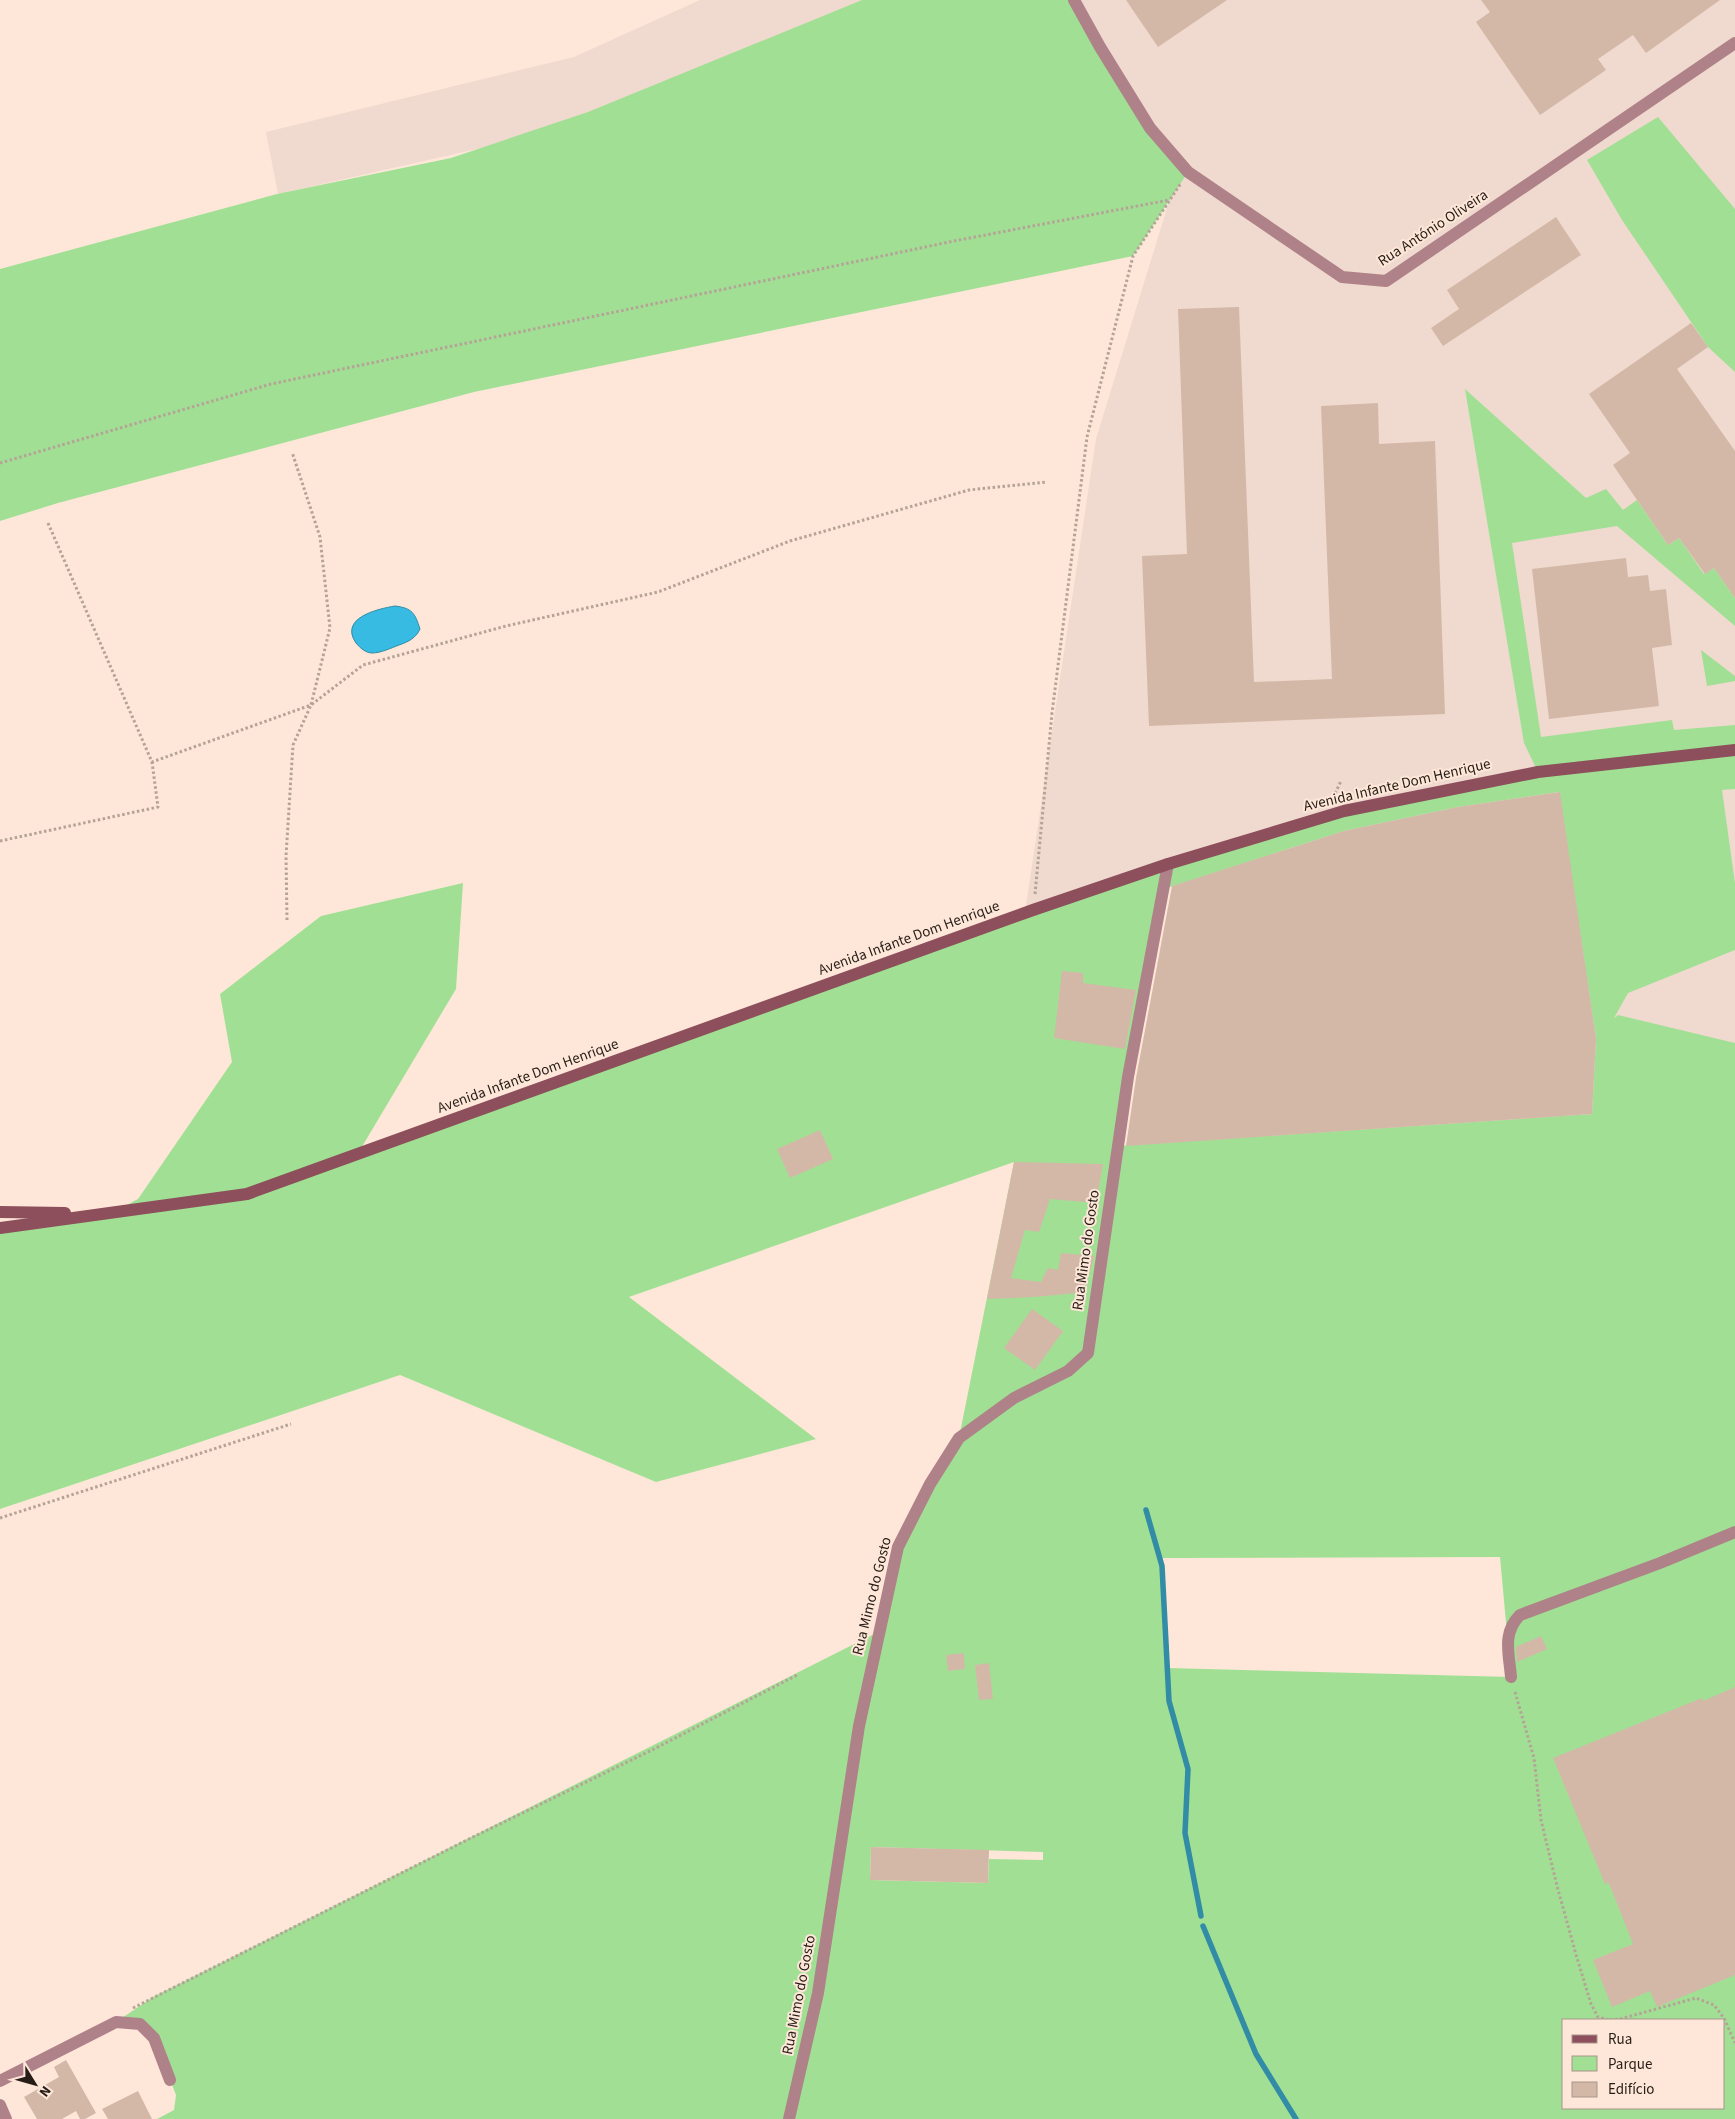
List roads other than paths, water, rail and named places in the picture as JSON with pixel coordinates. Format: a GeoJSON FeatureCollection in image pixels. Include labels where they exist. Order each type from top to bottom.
{"type":"FeatureCollection","features":[{"type":"Feature","properties":{"kind":"main road","name":"Avenida Infante Dom Henrique"},"geometry":{"type":"LineString","coordinates":[[0,1228],[247,1194],[1033,910],[1168,864],[1344,811],[1538,772],[1735,750]]}},
{"type":"Feature","properties":{"kind":"main road","name":"Avenida Infante Dom Henrique"},"geometry":{"type":"LineString","coordinates":[[0,1212],[110,1214]]}},
{"type":"Feature","properties":{"kind":"street","name":"Rua António Oliveira"},"geometry":{"type":"LineString","coordinates":[[1074,0],[1100,47],[1150,128],[1188,172],[1342,277],[1386,281],[1735,43]]}},
{"type":"Feature","properties":{"kind":"street","name":"Rua Mimo do Gosto"},"geometry":{"type":"LineString","coordinates":[[789,2119],[818,1993],[859,1726],[898,1547],[930,1484],[959,1438],[1014,1398],[1068,1371],[1088,1353],[1128,1077],[1168,864]]}},
{"type":"Feature","properties":{"kind":"street"},"geometry":{"type":"LineString","coordinates":[[1511,1676],[1507,1637],[1512,1623],[1520,1615],[1660,1563],[1735,1532]]}},
{"type":"Feature","properties":{"kind":"street"},"geometry":{"type":"LineString","coordinates":[[0,2081],[116,2022],[140,2024],[154,2038],[170,2080]]}},
{"type":"Feature","properties":{"kind":"street"},"geometry":{"type":"LineString","coordinates":[[0,2105],[6,2119]]}},
{"type":"Feature","properties":{"kind":"water"},"geometry":{"type":"Polygon","coordinates":[[[395,606],[412,612],[420,629],[416,635],[406,642],[386,650],[375,653],[365,651],[356,643],[352,634],[352,627],[356,621],[370,612],[395,606]]]}},
{"type":"Feature","properties":{"kind":"waterway"},"geometry":{"type":"LineString","coordinates":[[1146,1510],[1162,1566],[1169,1701],[1188,1769],[1185,1833],[1201,1916]]}},
{"type":"Feature","properties":{"kind":"waterway"},"geometry":{"type":"LineString","coordinates":[[1203,1926],[1256,2054],[1296,2119]]}}]}
